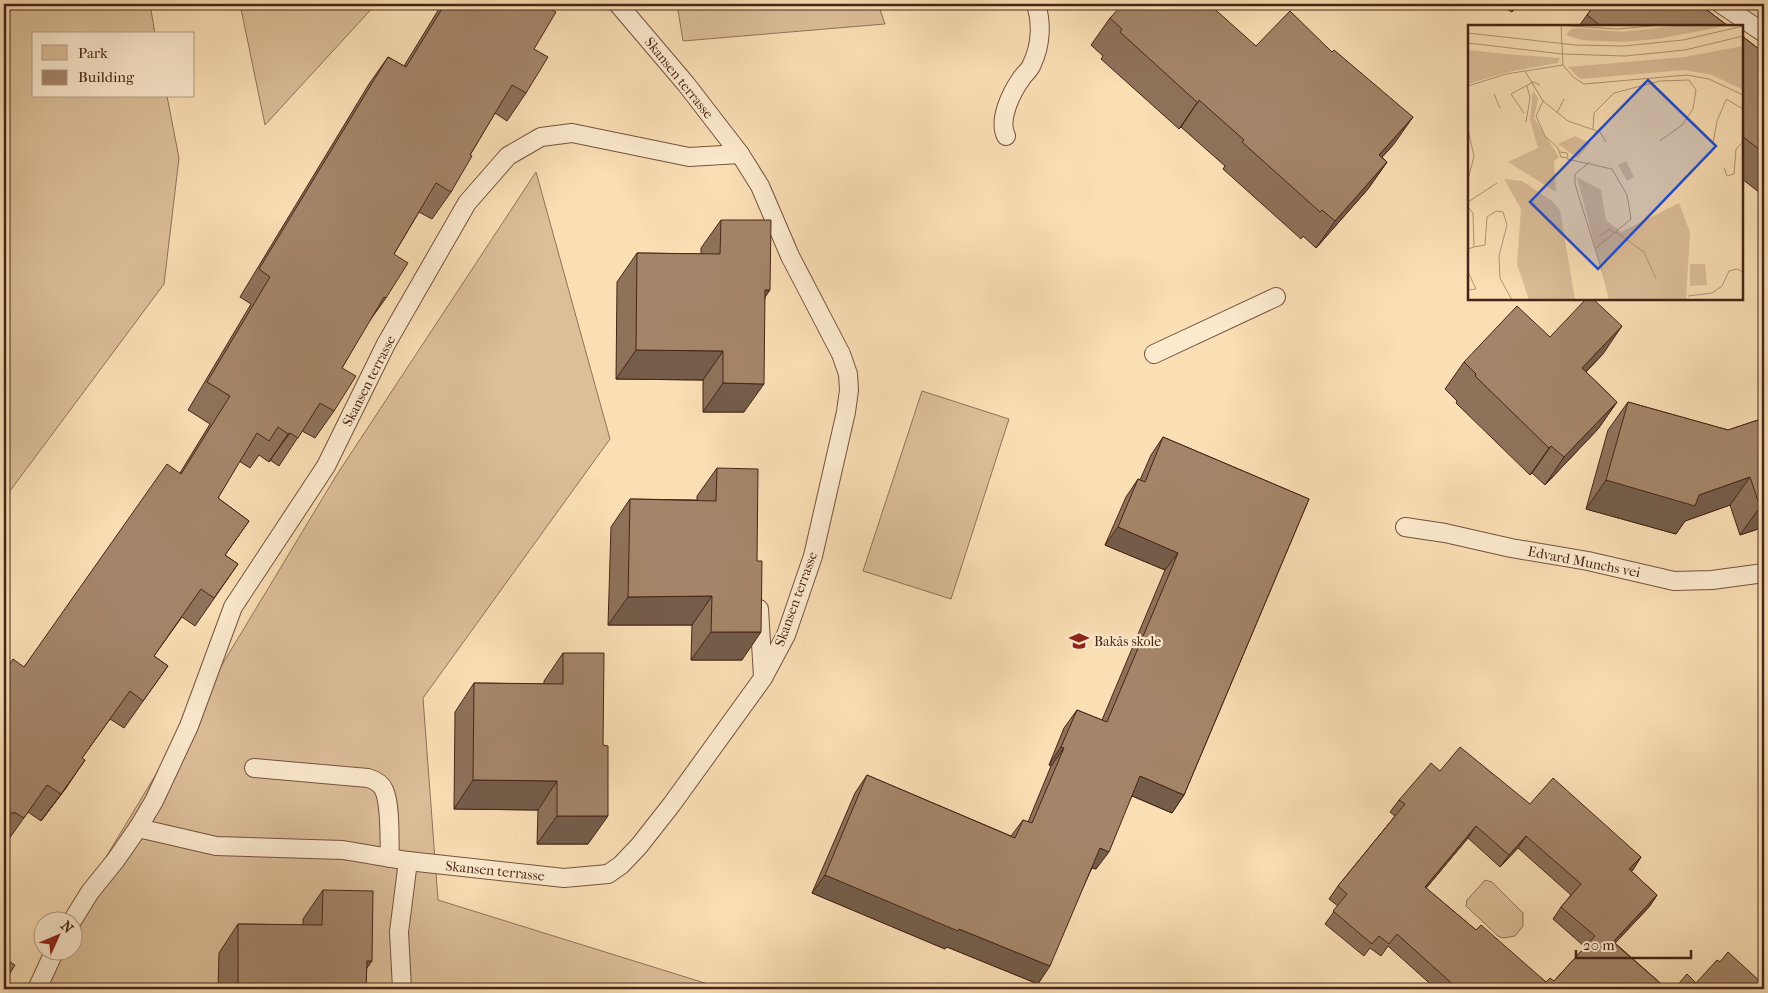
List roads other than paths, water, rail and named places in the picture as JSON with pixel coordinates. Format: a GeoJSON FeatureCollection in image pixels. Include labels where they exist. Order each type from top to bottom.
{"type":"FeatureCollection","features":[{"type":"Feature","properties":{"kind":"lane","name":"Skansen terrasse"},"geometry":{"type":"LineString","coordinates":[[138,828],[216,846],[342,850],[408,861],[564,878],[608,874],[621,865],[639,846],[672,804],[763,678],[786,634],[813,556],[846,412],[849,390],[848,374],[841,354],[790,256],[760,186],[740,154],[686,84],[618,4]]}},
{"type":"Feature","properties":{"kind":"lane"},"geometry":{"type":"LineString","coordinates":[[1006,136],[1003,124],[1009,101],[1020,79],[1032,65],[1039,45],[1039,15],[1036,4]]}},
{"type":"Feature","properties":{"kind":"lane"},"geometry":{"type":"LineString","coordinates":[[1721,4],[1764,33]]}},
{"type":"Feature","properties":{"kind":"lane","name":"Skansen terrasse"},"geometry":{"type":"LineString","coordinates":[[78,910],[138,828],[154,800],[189,726],[233,607],[326,466],[386,344],[467,202],[508,156],[541,137],[572,133],[689,157],[740,154]]}},
{"type":"Feature","properties":{"kind":"lane"},"geometry":{"type":"LineString","coordinates":[[1154,354],[1276,297]]}},
{"type":"Feature","properties":{"kind":"lane","name":"Edvard Munchs vei"},"geometry":{"type":"LineString","coordinates":[[1404,527],[1445,533],[1511,548],[1588,561],[1674,581],[1712,580],[1764,574]]}},
{"type":"Feature","properties":{"kind":"lane"},"geometry":{"type":"LineString","coordinates":[[758,597],[762,634],[763,678]]}},
{"type":"Feature","properties":{"kind":"lane"},"geometry":{"type":"LineString","coordinates":[[254,768],[368,778],[377,781],[384,790],[387,806],[390,858]]}},
{"type":"Feature","properties":{"kind":"lane"},"geometry":{"type":"LineString","coordinates":[[402,989],[399,932],[408,861]]}},
{"type":"Feature","properties":{"kind":"lane"},"geometry":{"type":"LineString","coordinates":[[37,989],[50,960]]}},
{"type":"Feature","properties":{"kind":"place","name":"Bakås skole"},"geometry":{"type":"Point","coordinates":[1079,641]}}]}
